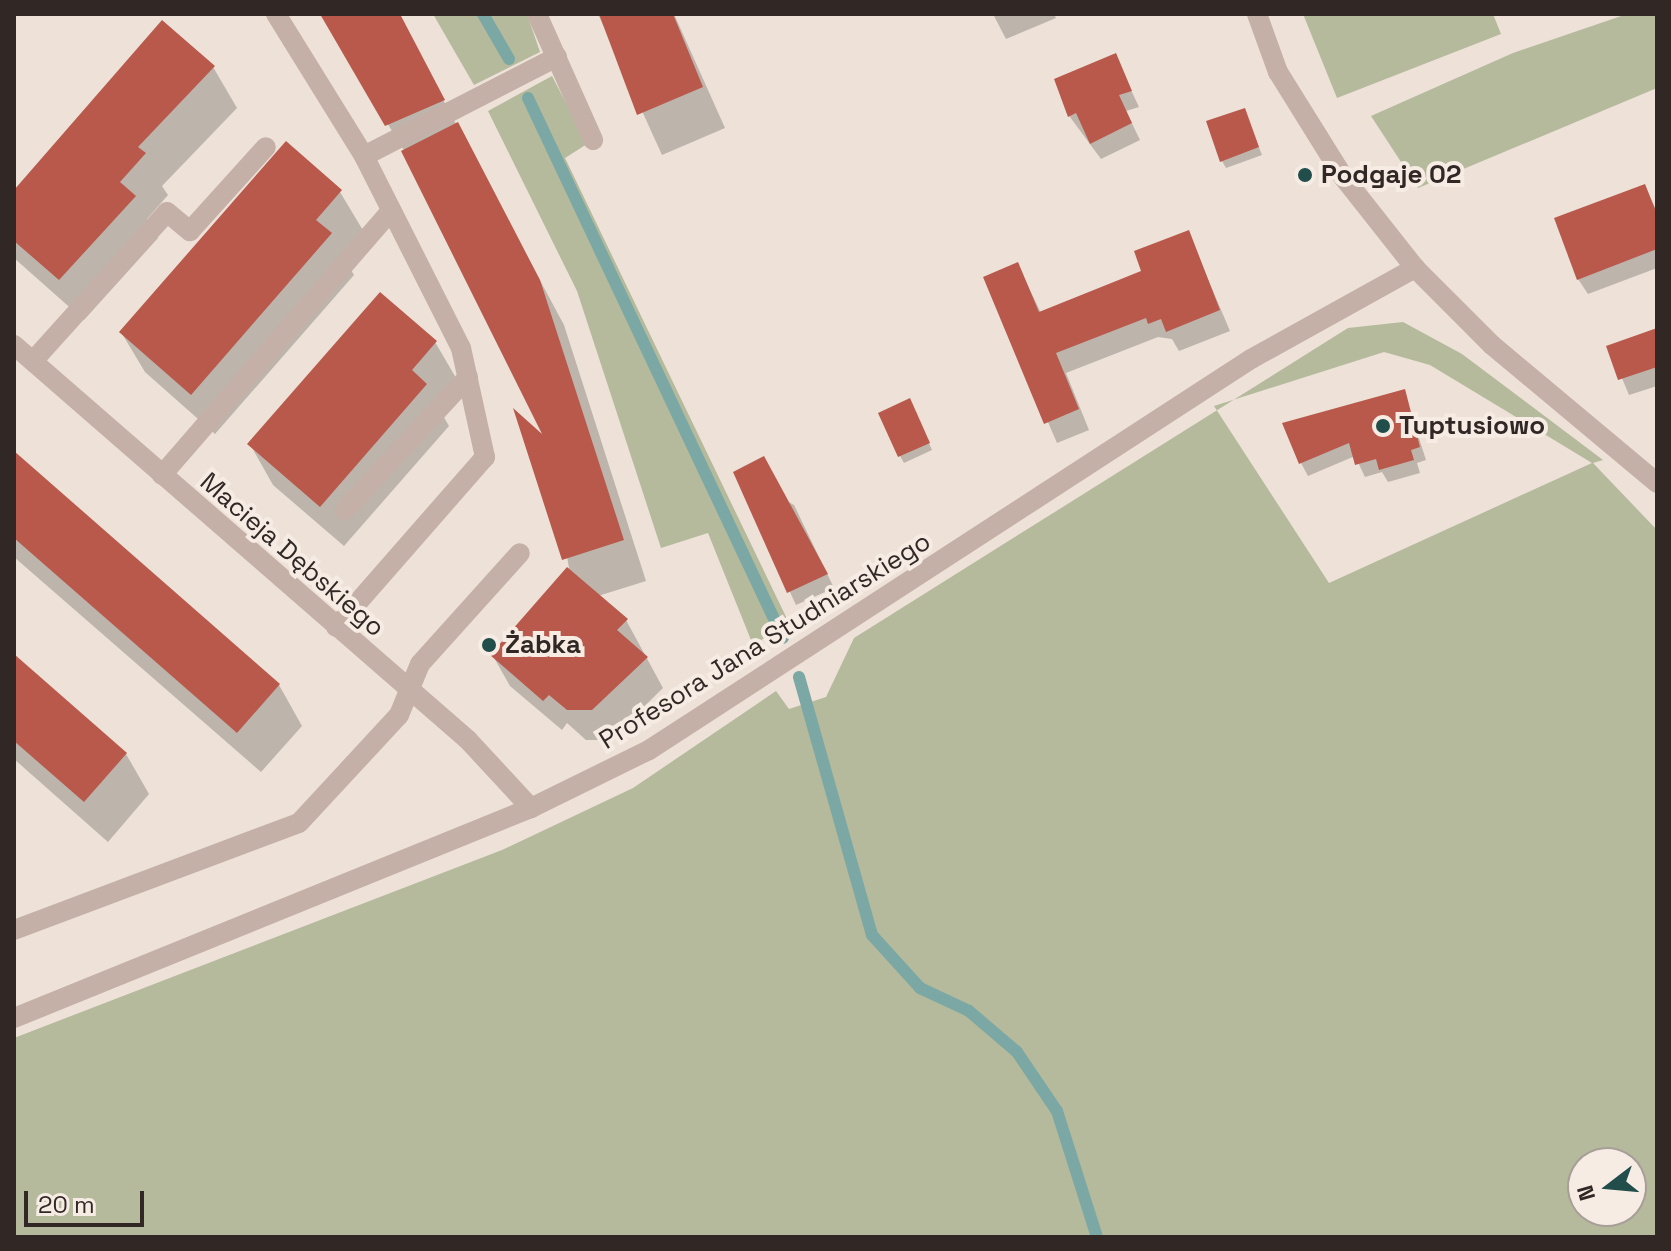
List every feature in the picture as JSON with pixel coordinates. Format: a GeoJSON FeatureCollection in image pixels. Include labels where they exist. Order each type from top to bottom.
{"type":"FeatureCollection","features":[{"type":"Feature","properties":{"kind":"street"},"geometry":{"type":"LineString","coordinates":[[276,14],[364,156],[391,211],[468,377],[485,457],[336,627]]}},
{"type":"Feature","properties":{"kind":"street"},"geometry":{"type":"LineString","coordinates":[[537,14],[593,140]]}},
{"type":"Feature","properties":{"kind":"street"},"geometry":{"type":"LineString","coordinates":[[1257,14],[1278,72],[1344,178],[1415,268],[1492,345],[1657,483]]}},
{"type":"Feature","properties":{"kind":"street"},"geometry":{"type":"LineString","coordinates":[[364,156],[557,57]]}},
{"type":"Feature","properties":{"kind":"street"},"geometry":{"type":"LineString","coordinates":[[33,361],[167,212],[190,231],[266,147]]}},
{"type":"Feature","properties":{"kind":"street"},"geometry":{"type":"LineString","coordinates":[[162,475],[391,211]]}},
{"type":"Feature","properties":{"kind":"street","name":"Profesora Jana Studniarskiego"},"geometry":{"type":"LineString","coordinates":[[14,1018],[531,808],[649,750],[1251,359],[1415,268]]}},
{"type":"Feature","properties":{"kind":"street","name":"Macieja Dębskiego"},"geometry":{"type":"LineString","coordinates":[[14,345],[408,691],[531,808]]}},
{"type":"Feature","properties":{"kind":"street"},"geometry":{"type":"LineString","coordinates":[[345,510],[468,377]]}},
{"type":"Feature","properties":{"kind":"street"},"geometry":{"type":"LineString","coordinates":[[14,930],[299,823],[399,715],[420,664],[520,553]]}},
{"type":"Feature","properties":{"kind":"green space"},"geometry":{"type":"Polygon","coordinates":[[[433,14],[527,14],[540,52],[474,85],[433,14]]]}},
{"type":"Feature","properties":{"kind":"green space"},"geometry":{"type":"Polygon","coordinates":[[[1303,14],[1493,14],[1501,34],[1337,98],[1303,14]]]}},
{"type":"Feature","properties":{"kind":"green space"},"geometry":{"type":"Polygon","coordinates":[[[1627,14],[1657,14],[1657,88],[1418,188],[1371,116],[1513,53],[1627,14]]]}},
{"type":"Feature","properties":{"kind":"green space"},"geometry":{"type":"Polygon","coordinates":[[[552,76],[587,144],[565,158],[789,623],[753,645],[708,533],[661,548],[577,291],[488,111],[552,76]]]}},
{"type":"Feature","properties":{"kind":"green space"},"geometry":{"type":"Polygon","coordinates":[[[1403,322],[1462,354],[1603,460],[1593,463],[1657,530],[1657,1237],[14,1237],[14,1038],[502,850],[633,788],[776,691],[789,709],[826,697],[854,638],[1217,410],[1329,583],[1592,463],[1430,365],[1384,352],[1234,400],[1348,328],[1403,322]]]}},
{"type":"Feature","properties":{"kind":"building"},"geometry":{"type":"Polygon","coordinates":[[[320,14],[400,14],[445,100],[385,126],[320,14]]]}},
{"type":"Feature","properties":{"kind":"building"},"geometry":{"type":"Polygon","coordinates":[[[599,14],[673,14],[703,87],[637,115],[599,14]]]}},
{"type":"Feature","properties":{"kind":"building"},"geometry":{"type":"Polygon","coordinates":[[[162,20],[215,66],[138,147],[146,153],[120,182],[136,196],[59,280],[14,241],[14,190],[162,20]]]}},
{"type":"Feature","properties":{"kind":"building"},"geometry":{"type":"Polygon","coordinates":[[[1116,53],[1132,91],[1119,95],[1132,123],[1090,144],[1076,113],[1068,117],[1054,79],[1116,53]]]}},
{"type":"Feature","properties":{"kind":"building"},"geometry":{"type":"Polygon","coordinates":[[[1245,108],[1259,147],[1220,162],[1206,121],[1245,108]]]}},
{"type":"Feature","properties":{"kind":"building"},"geometry":{"type":"Polygon","coordinates":[[[458,122],[540,280],[624,540],[562,560],[513,408],[542,434],[401,151],[458,122]]]}},
{"type":"Feature","properties":{"kind":"building"},"geometry":{"type":"Polygon","coordinates":[[[286,141],[342,190],[316,220],[332,233],[191,395],[119,332],[286,141]]]}},
{"type":"Feature","properties":{"kind":"building"},"geometry":{"type":"Polygon","coordinates":[[[1645,184],[1657,214],[1657,249],[1577,280],[1554,218],[1645,184]]]}},
{"type":"Feature","properties":{"kind":"building"},"geometry":{"type":"Polygon","coordinates":[[[1189,230],[1220,310],[1166,332],[1161,319],[1148,324],[1146,318],[1056,353],[1079,409],[1044,424],[983,277],[1018,262],[1039,312],[1141,271],[1134,251],[1189,230]]]}},
{"type":"Feature","properties":{"kind":"building"},"geometry":{"type":"Polygon","coordinates":[[[380,292],[437,341],[412,370],[427,384],[320,507],[247,444],[380,292]]]}},
{"type":"Feature","properties":{"kind":"building"},"geometry":{"type":"Polygon","coordinates":[[[1657,328],[1657,367],[1618,380],[1606,346],[1657,328]]]}},
{"type":"Feature","properties":{"kind":"building"},"geometry":{"type":"Polygon","coordinates":[[[1405,389],[1420,447],[1411,450],[1414,460],[1379,470],[1376,459],[1355,465],[1349,443],[1299,464],[1282,423],[1405,389]]]}},
{"type":"Feature","properties":{"kind":"building"},"geometry":{"type":"Polygon","coordinates":[[[910,398],[930,443],[898,457],[878,413],[910,398]]]}},
{"type":"Feature","properties":{"kind":"building"},"geometry":{"type":"Polygon","coordinates":[[[14,451],[280,684],[237,733],[14,538],[14,451]]]}},
{"type":"Feature","properties":{"kind":"building"},"geometry":{"type":"Polygon","coordinates":[[[764,456],[828,574],[787,593],[733,472],[764,456]]]}},
{"type":"Feature","properties":{"kind":"building"},"geometry":{"type":"Polygon","coordinates":[[[567,567],[628,619],[617,630],[648,657],[592,710],[567,710],[549,695],[543,701],[490,655],[567,567]]]}},
{"type":"Feature","properties":{"kind":"building"},"geometry":{"type":"Polygon","coordinates":[[[14,654],[127,753],[84,802],[14,741],[14,654]]]}},
{"type":"Feature","properties":{"kind":"waterway"},"geometry":{"type":"LineString","coordinates":[[483,14],[509,59]]}},
{"type":"Feature","properties":{"kind":"waterway"},"geometry":{"type":"LineString","coordinates":[[528,98],[783,638]]}},
{"type":"Feature","properties":{"kind":"waterway"},"geometry":{"type":"LineString","coordinates":[[799,677],[872,935],[920,988],[969,1011],[1017,1052],[1057,1111],[1097,1237]]}},
{"type":"Feature","properties":{"kind":"place","name":"Podgaje 02"},"geometry":{"type":"Point","coordinates":[1305,175]}},
{"type":"Feature","properties":{"kind":"place","name":"Tuptusiowo"},"geometry":{"type":"Point","coordinates":[1383,426]}},
{"type":"Feature","properties":{"kind":"place","name":"Żabka"},"geometry":{"type":"Point","coordinates":[489,645]}}]}
